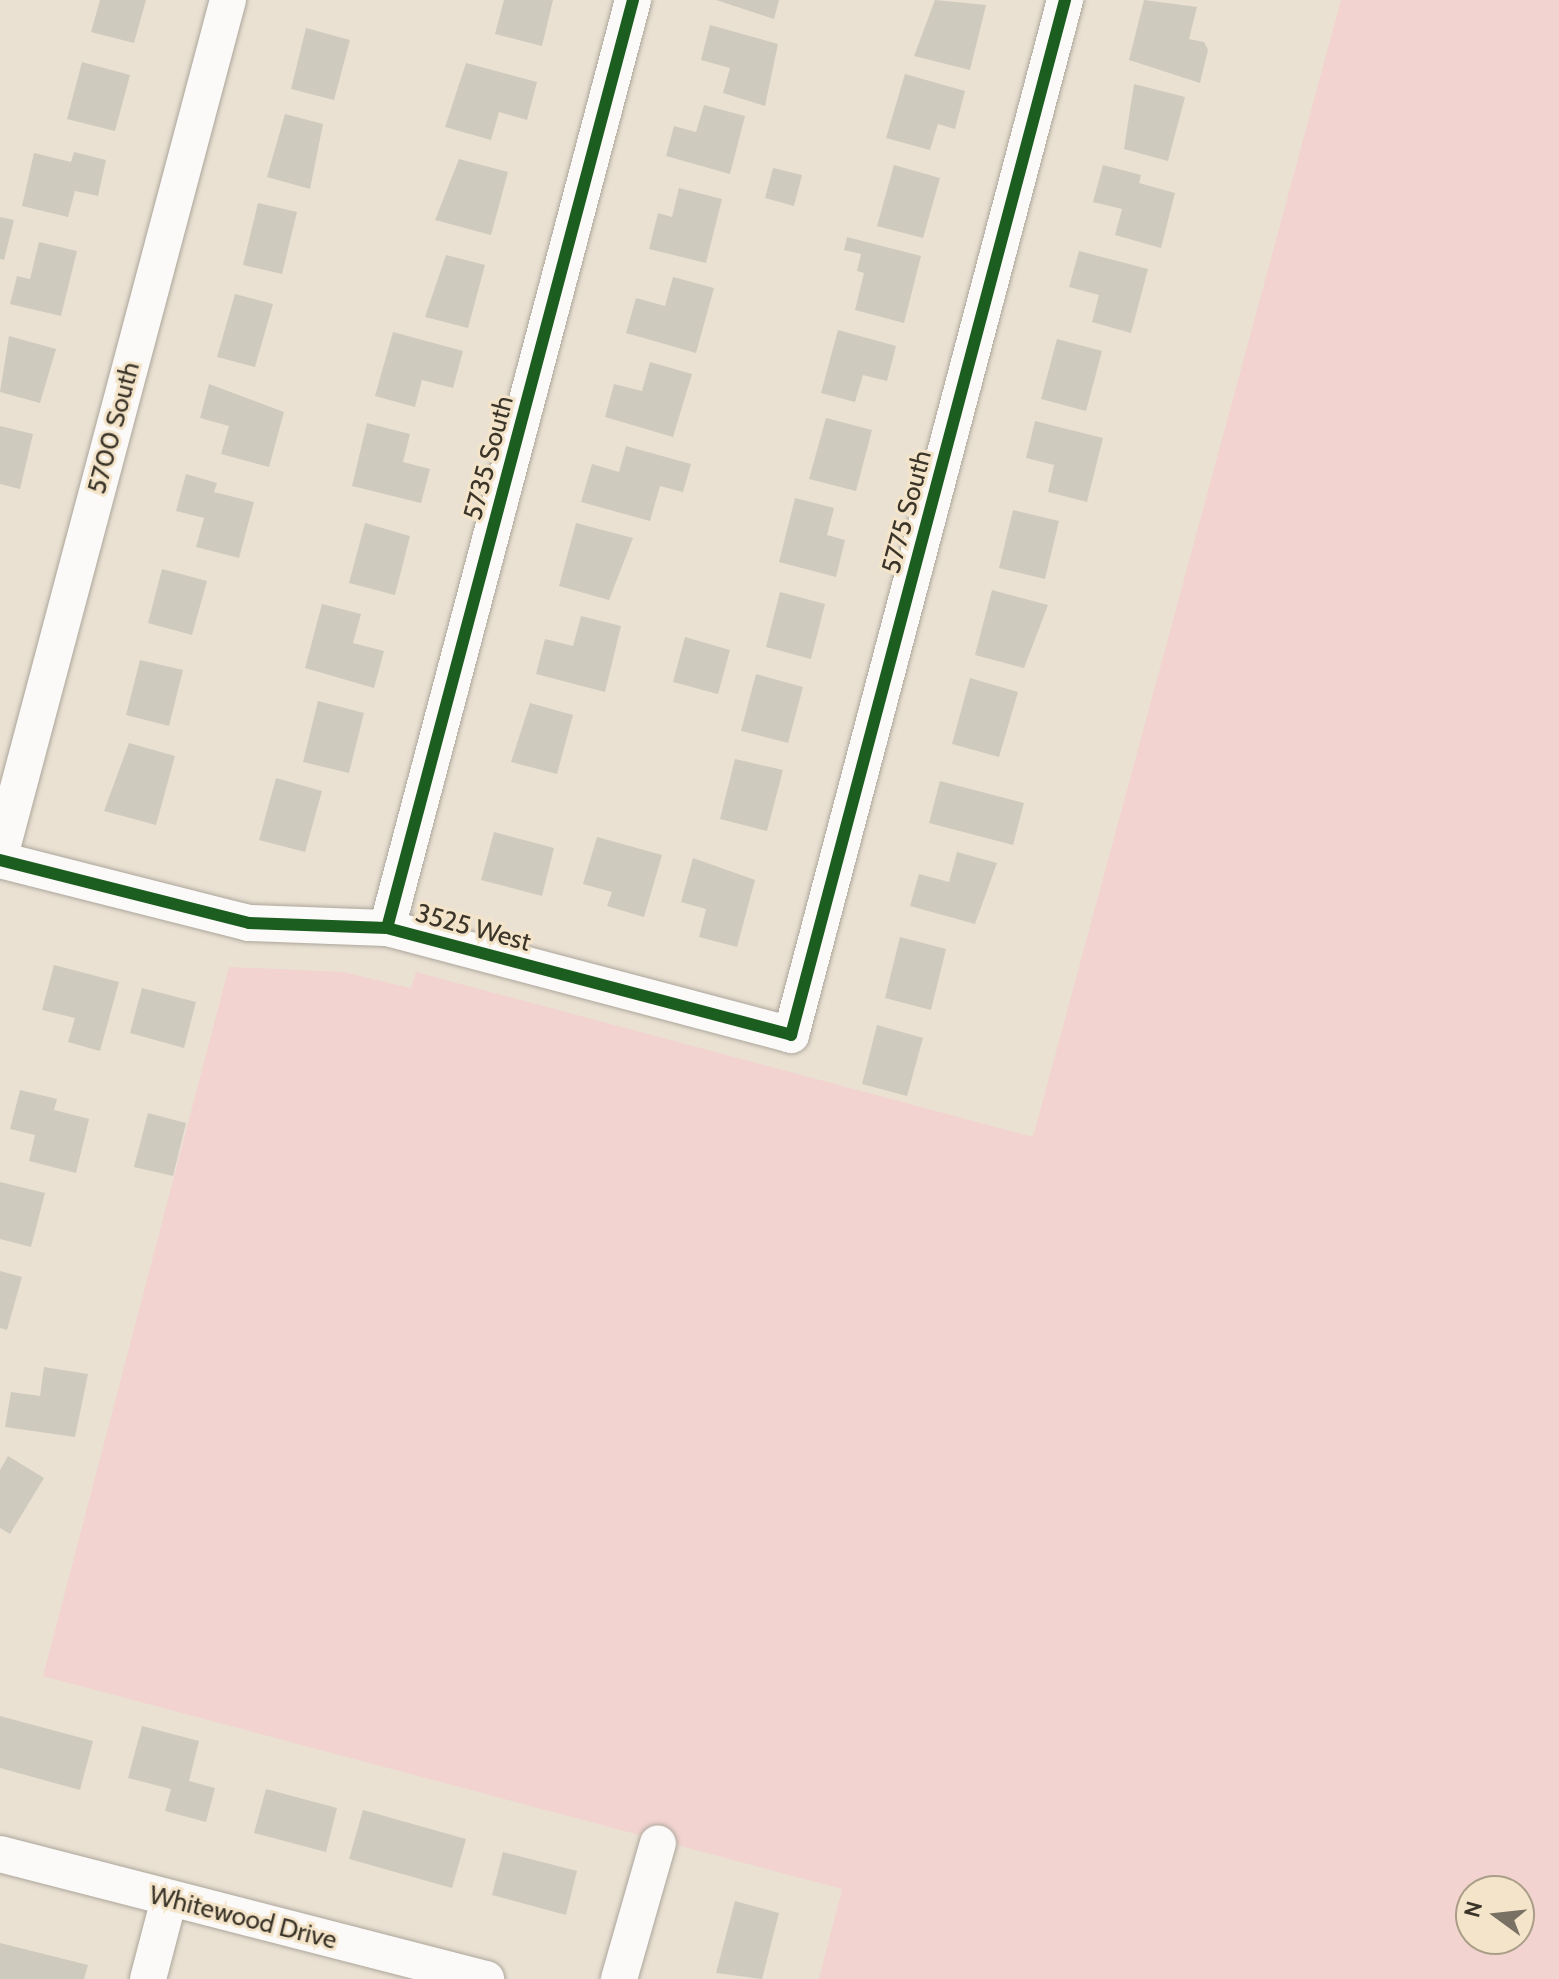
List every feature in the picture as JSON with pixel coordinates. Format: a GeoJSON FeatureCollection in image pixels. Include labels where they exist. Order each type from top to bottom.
{"type":"FeatureCollection","features":[{"type":"Feature","properties":{"kind":"street","name":"5700 South"},"geometry":{"type":"LineString","coordinates":[[0,858],[228,0]]}},
{"type":"Feature","properties":{"kind":"street","name":"5735 South"},"geometry":{"type":"LineString","coordinates":[[387,928],[633,0]]}},
{"type":"Feature","properties":{"kind":"street","name":"5775 South"},"geometry":{"type":"LineString","coordinates":[[791,1035],[1065,0]]}},
{"type":"Feature","properties":{"kind":"street","name":"3525 West"},"geometry":{"type":"LineString","coordinates":[[0,858],[234,920],[387,928],[791,1035]]}},
{"type":"Feature","properties":{"kind":"street"},"geometry":{"type":"LineString","coordinates":[[619,1979],[658,1843]]}},
{"type":"Feature","properties":{"kind":"street","name":"Whitewood Drive"},"geometry":{"type":"LineString","coordinates":[[0,1854],[486,1979]]}},
{"type":"Feature","properties":{"kind":"street"},"geometry":{"type":"LineString","coordinates":[[148,1979],[169,1899]]}},
{"type":"Feature","properties":{"kind":"shaded area"},"geometry":{"type":"Polygon","coordinates":[[[1341,0],[1559,0],[1559,1979],[819,1979],[842,1889],[43,1676],[229,967],[343,972],[411,988],[416,972],[1033,1137],[1341,0]]]}},
{"type":"Feature","properties":{"kind":"building"},"geometry":{"type":"Polygon","coordinates":[[[100,0],[146,0],[134,43],[91,32],[100,0]]]}},
{"type":"Feature","properties":{"kind":"building"},"geometry":{"type":"Polygon","coordinates":[[[504,0],[553,0],[542,46],[495,34],[504,0]]]}},
{"type":"Feature","properties":{"kind":"building"},"geometry":{"type":"Polygon","coordinates":[[[716,0],[779,0],[774,19],[716,0]]]}},
{"type":"Feature","properties":{"kind":"building"},"geometry":{"type":"Polygon","coordinates":[[[935,0],[986,5],[970,70],[914,56],[935,0]]]}},
{"type":"Feature","properties":{"kind":"building"},"geometry":{"type":"Polygon","coordinates":[[[1144,0],[1197,7],[1189,39],[1204,42],[1208,50],[1200,83],[1129,60],[1144,0]]]}},
{"type":"Feature","properties":{"kind":"building"},"geometry":{"type":"Polygon","coordinates":[[[710,25],[778,44],[765,106],[723,93],[730,68],[701,60],[710,25]]]}},
{"type":"Feature","properties":{"kind":"building"},"geometry":{"type":"Polygon","coordinates":[[[306,28],[350,40],[334,100],[291,89],[306,28]]]}},
{"type":"Feature","properties":{"kind":"building"},"geometry":{"type":"Polygon","coordinates":[[[82,62],[130,75],[115,131],[67,119],[82,62]]]}},
{"type":"Feature","properties":{"kind":"building"},"geometry":{"type":"Polygon","coordinates":[[[466,63],[537,82],[527,120],[499,112],[491,140],[445,127],[466,63]]]}},
{"type":"Feature","properties":{"kind":"building"},"geometry":{"type":"Polygon","coordinates":[[[905,74],[965,91],[955,129],[938,124],[930,150],[886,138],[905,74]]]}},
{"type":"Feature","properties":{"kind":"building"},"geometry":{"type":"Polygon","coordinates":[[[1134,84],[1185,97],[1168,161],[1124,149],[1134,84]]]}},
{"type":"Feature","properties":{"kind":"building"},"geometry":{"type":"Polygon","coordinates":[[[704,105],[745,116],[730,174],[666,156],[674,126],[696,132],[704,105]]]}},
{"type":"Feature","properties":{"kind":"building"},"geometry":{"type":"Polygon","coordinates":[[[285,114],[323,124],[310,189],[267,177],[285,114]]]}},
{"type":"Feature","properties":{"kind":"building"},"geometry":{"type":"Polygon","coordinates":[[[74,152],[106,160],[98,196],[75,191],[68,217],[22,206],[34,153],[71,162],[74,152]]]}},
{"type":"Feature","properties":{"kind":"building"},"geometry":{"type":"Polygon","coordinates":[[[459,159],[508,172],[491,235],[435,220],[459,159]]]}},
{"type":"Feature","properties":{"kind":"building"},"geometry":{"type":"Polygon","coordinates":[[[894,165],[940,178],[923,238],[877,226],[894,165]]]}},
{"type":"Feature","properties":{"kind":"building"},"geometry":{"type":"Polygon","coordinates":[[[1103,165],[1141,175],[1139,183],[1175,193],[1161,248],[1115,235],[1122,209],[1093,202],[1103,165]]]}},
{"type":"Feature","properties":{"kind":"building"},"geometry":{"type":"Polygon","coordinates":[[[773,168],[802,175],[794,206],[765,198],[773,168]]]}},
{"type":"Feature","properties":{"kind":"building"},"geometry":{"type":"Polygon","coordinates":[[[679,188],[722,199],[706,263],[649,249],[658,213],[672,217],[679,188]]]}},
{"type":"Feature","properties":{"kind":"building"},"geometry":{"type":"Polygon","coordinates":[[[258,203],[297,212],[282,274],[243,265],[258,203]]]}},
{"type":"Feature","properties":{"kind":"building"},"geometry":{"type":"Polygon","coordinates":[[[0,217],[14,220],[4,260],[0,259],[0,217]]]}},
{"type":"Feature","properties":{"kind":"building"},"geometry":{"type":"Polygon","coordinates":[[[847,237],[921,256],[904,323],[855,310],[864,273],[857,271],[861,254],[844,250],[847,237]]]}},
{"type":"Feature","properties":{"kind":"building"},"geometry":{"type":"Polygon","coordinates":[[[39,242],[77,251],[61,316],[10,304],[17,276],[30,279],[39,242]]]}},
{"type":"Feature","properties":{"kind":"building"},"geometry":{"type":"Polygon","coordinates":[[[1079,251],[1148,269],[1131,333],[1092,322],[1099,295],[1069,287],[1079,251]]]}},
{"type":"Feature","properties":{"kind":"building"},"geometry":{"type":"Polygon","coordinates":[[[446,255],[485,265],[468,328],[425,317],[446,255]]]}},
{"type":"Feature","properties":{"kind":"building"},"geometry":{"type":"Polygon","coordinates":[[[673,277],[714,288],[696,353],[626,333],[636,298],[665,306],[673,277]]]}},
{"type":"Feature","properties":{"kind":"building"},"geometry":{"type":"Polygon","coordinates":[[[235,294],[273,304],[255,367],[217,357],[235,294]]]}},
{"type":"Feature","properties":{"kind":"building"},"geometry":{"type":"Polygon","coordinates":[[[838,330],[896,346],[887,381],[863,375],[855,402],[821,393],[838,330]]]}},
{"type":"Feature","properties":{"kind":"building"},"geometry":{"type":"Polygon","coordinates":[[[393,332],[463,351],[453,388],[422,380],[415,407],[375,396],[393,332]]]}},
{"type":"Feature","properties":{"kind":"building"},"geometry":{"type":"Polygon","coordinates":[[[9,336],[56,349],[40,403],[0,392],[9,336]]]}},
{"type":"Feature","properties":{"kind":"building"},"geometry":{"type":"Polygon","coordinates":[[[1057,339],[1102,351],[1086,411],[1041,399],[1057,339]]]}},
{"type":"Feature","properties":{"kind":"building"},"geometry":{"type":"Polygon","coordinates":[[[650,362],[692,374],[673,437],[605,417],[614,384],[642,391],[650,362]]]}},
{"type":"Feature","properties":{"kind":"building"},"geometry":{"type":"Polygon","coordinates":[[[209,384],[284,412],[269,467],[221,454],[229,426],[200,418],[209,384]]]}},
{"type":"Feature","properties":{"kind":"building"},"geometry":{"type":"Polygon","coordinates":[[[826,418],[872,430],[856,491],[809,479],[826,418]]]}},
{"type":"Feature","properties":{"kind":"building"},"geometry":{"type":"Polygon","coordinates":[[[1035,421],[1103,438],[1087,502],[1048,492],[1054,465],[1026,458],[1035,421]]]}},
{"type":"Feature","properties":{"kind":"building"},"geometry":{"type":"Polygon","coordinates":[[[367,423],[410,434],[403,462],[430,469],[421,503],[352,486],[367,423]]]}},
{"type":"Feature","properties":{"kind":"building"},"geometry":{"type":"Polygon","coordinates":[[[0,426],[33,434],[20,489],[0,484],[0,426]]]}},
{"type":"Feature","properties":{"kind":"building"},"geometry":{"type":"Polygon","coordinates":[[[626,446],[691,464],[683,492],[660,486],[650,521],[581,502],[592,464],[619,472],[626,446]]]}},
{"type":"Feature","properties":{"kind":"building"},"geometry":{"type":"Polygon","coordinates":[[[186,474],[217,483],[214,492],[254,502],[239,558],[196,547],[204,518],[176,511],[186,474]]]}},
{"type":"Feature","properties":{"kind":"building"},"geometry":{"type":"Polygon","coordinates":[[[795,498],[834,508],[827,535],[845,540],[836,577],[779,562],[795,498]]]}},
{"type":"Feature","properties":{"kind":"building"},"geometry":{"type":"Polygon","coordinates":[[[1013,510],[1059,521],[1045,579],[999,568],[1013,510]]]}},
{"type":"Feature","properties":{"kind":"building"},"geometry":{"type":"Polygon","coordinates":[[[365,523],[410,536],[395,595],[349,583],[365,523]]]}},
{"type":"Feature","properties":{"kind":"building"},"geometry":{"type":"Polygon","coordinates":[[[576,523],[633,538],[609,600],[559,586],[576,523]]]}},
{"type":"Feature","properties":{"kind":"building"},"geometry":{"type":"Polygon","coordinates":[[[162,569],[207,581],[192,635],[148,623],[162,569]]]}},
{"type":"Feature","properties":{"kind":"building"},"geometry":{"type":"Polygon","coordinates":[[[992,590],[1048,605],[1024,668],[975,655],[992,590]]]}},
{"type":"Feature","properties":{"kind":"building"},"geometry":{"type":"Polygon","coordinates":[[[780,592],[825,604],[811,659],[766,647],[780,592]]]}},
{"type":"Feature","properties":{"kind":"building"},"geometry":{"type":"Polygon","coordinates":[[[322,604],[361,614],[353,643],[384,651],[374,688],[305,668],[322,604]]]}},
{"type":"Feature","properties":{"kind":"building"},"geometry":{"type":"Polygon","coordinates":[[[581,616],[621,626],[605,692],[536,674],[545,639],[573,646],[581,616]]]}},
{"type":"Feature","properties":{"kind":"building"},"geometry":{"type":"Polygon","coordinates":[[[685,637],[730,650],[718,694],[673,682],[685,637]]]}},
{"type":"Feature","properties":{"kind":"building"},"geometry":{"type":"Polygon","coordinates":[[[140,660],[183,670],[169,726],[126,715],[140,660]]]}},
{"type":"Feature","properties":{"kind":"building"},"geometry":{"type":"Polygon","coordinates":[[[756,674],[803,687],[788,743],[741,731],[756,674]]]}},
{"type":"Feature","properties":{"kind":"building"},"geometry":{"type":"Polygon","coordinates":[[[970,678],[1018,692],[999,757],[952,744],[970,678]]]}},
{"type":"Feature","properties":{"kind":"building"},"geometry":{"type":"Polygon","coordinates":[[[318,701],[364,713],[349,773],[303,762],[318,701]]]}},
{"type":"Feature","properties":{"kind":"building"},"geometry":{"type":"Polygon","coordinates":[[[530,703],[573,715],[557,774],[511,762],[530,703]]]}},
{"type":"Feature","properties":{"kind":"building"},"geometry":{"type":"Polygon","coordinates":[[[129,743],[175,756],[156,825],[104,811],[129,743]]]}},
{"type":"Feature","properties":{"kind":"building"},"geometry":{"type":"Polygon","coordinates":[[[735,759],[783,770],[767,831],[720,819],[735,759]]]}},
{"type":"Feature","properties":{"kind":"building"},"geometry":{"type":"Polygon","coordinates":[[[276,778],[322,791],[305,852],[259,840],[276,778]]]}},
{"type":"Feature","properties":{"kind":"building"},"geometry":{"type":"Polygon","coordinates":[[[940,781],[1024,803],[1013,845],[929,823],[940,781]]]}},
{"type":"Feature","properties":{"kind":"building"},"geometry":{"type":"Polygon","coordinates":[[[494,832],[554,848],[542,896],[481,880],[494,832]]]}},
{"type":"Feature","properties":{"kind":"building"},"geometry":{"type":"Polygon","coordinates":[[[597,837],[662,855],[644,917],[607,906],[612,892],[583,884],[597,837]]]}},
{"type":"Feature","properties":{"kind":"building"},"geometry":{"type":"Polygon","coordinates":[[[957,852],[997,863],[975,924],[910,906],[919,874],[949,882],[957,852]]]}},
{"type":"Feature","properties":{"kind":"building"},"geometry":{"type":"Polygon","coordinates":[[[693,858],[755,880],[737,947],[699,937],[706,909],[681,902],[693,858]]]}},
{"type":"Feature","properties":{"kind":"building"},"geometry":{"type":"Polygon","coordinates":[[[900,937],[946,949],[931,1010],[885,998],[900,937]]]}},
{"type":"Feature","properties":{"kind":"building"},"geometry":{"type":"Polygon","coordinates":[[[54,965],[119,982],[100,1051],[68,1042],[75,1018],[42,1010],[54,965]]]}},
{"type":"Feature","properties":{"kind":"building"},"geometry":{"type":"Polygon","coordinates":[[[142,988],[196,1002],[184,1048],[130,1033],[142,988]]]}},
{"type":"Feature","properties":{"kind":"building"},"geometry":{"type":"Polygon","coordinates":[[[877,1025],[923,1038],[907,1096],[862,1084],[877,1025]]]}},
{"type":"Feature","properties":{"kind":"building"},"geometry":{"type":"Polygon","coordinates":[[[20,1090],[57,1099],[54,1110],[89,1119],[76,1173],[29,1161],[35,1135],[10,1129],[20,1090]]]}},
{"type":"Feature","properties":{"kind":"building"},"geometry":{"type":"Polygon","coordinates":[[[148,1113],[186,1123],[173,1176],[134,1167],[148,1113]]]}},
{"type":"Feature","properties":{"kind":"building"},"geometry":{"type":"Polygon","coordinates":[[[0,1182],[45,1193],[31,1247],[0,1239],[0,1182]]]}},
{"type":"Feature","properties":{"kind":"building"},"geometry":{"type":"Polygon","coordinates":[[[0,1271],[22,1277],[7,1330],[0,1328],[0,1271]]]}},
{"type":"Feature","properties":{"kind":"building"},"geometry":{"type":"Polygon","coordinates":[[[44,1367],[88,1374],[75,1437],[5,1427],[11,1392],[40,1396],[44,1367]]]}},
{"type":"Feature","properties":{"kind":"building"},"geometry":{"type":"Polygon","coordinates":[[[8,1456],[44,1478],[10,1534],[0,1528],[0,1470],[8,1456]]]}},
{"type":"Feature","properties":{"kind":"building"},"geometry":{"type":"Polygon","coordinates":[[[0,1716],[93,1741],[80,1790],[0,1768],[0,1716]]]}},
{"type":"Feature","properties":{"kind":"building"},"geometry":{"type":"Polygon","coordinates":[[[142,1726],[199,1741],[189,1781],[215,1788],[206,1822],[165,1811],[171,1789],[128,1778],[142,1726]]]}},
{"type":"Feature","properties":{"kind":"building"},"geometry":{"type":"Polygon","coordinates":[[[266,1789],[337,1808],[326,1852],[254,1833],[266,1789]]]}},
{"type":"Feature","properties":{"kind":"building"},"geometry":{"type":"Polygon","coordinates":[[[363,1810],[466,1839],[452,1888],[349,1859],[363,1810]]]}},
{"type":"Feature","properties":{"kind":"building"},"geometry":{"type":"Polygon","coordinates":[[[503,1852],[577,1871],[566,1915],[492,1895],[503,1852]]]}},
{"type":"Feature","properties":{"kind":"building"},"geometry":{"type":"Polygon","coordinates":[[[735,1901],[779,1913],[762,1979],[716,1973],[735,1901]]]}},
{"type":"Feature","properties":{"kind":"building"},"geometry":{"type":"Polygon","coordinates":[[[0,1943],[88,1965],[84,1979],[0,1979],[0,1943]]]}},
{"type":"Feature","properties":{"kind":"cycle path"},"geometry":{"type":"LineString","coordinates":[[387,928],[633,0]]}},
{"type":"Feature","properties":{"kind":"cycle path"},"geometry":{"type":"LineString","coordinates":[[0,860],[249,923],[387,928],[791,1035],[1065,0]]}}]}
